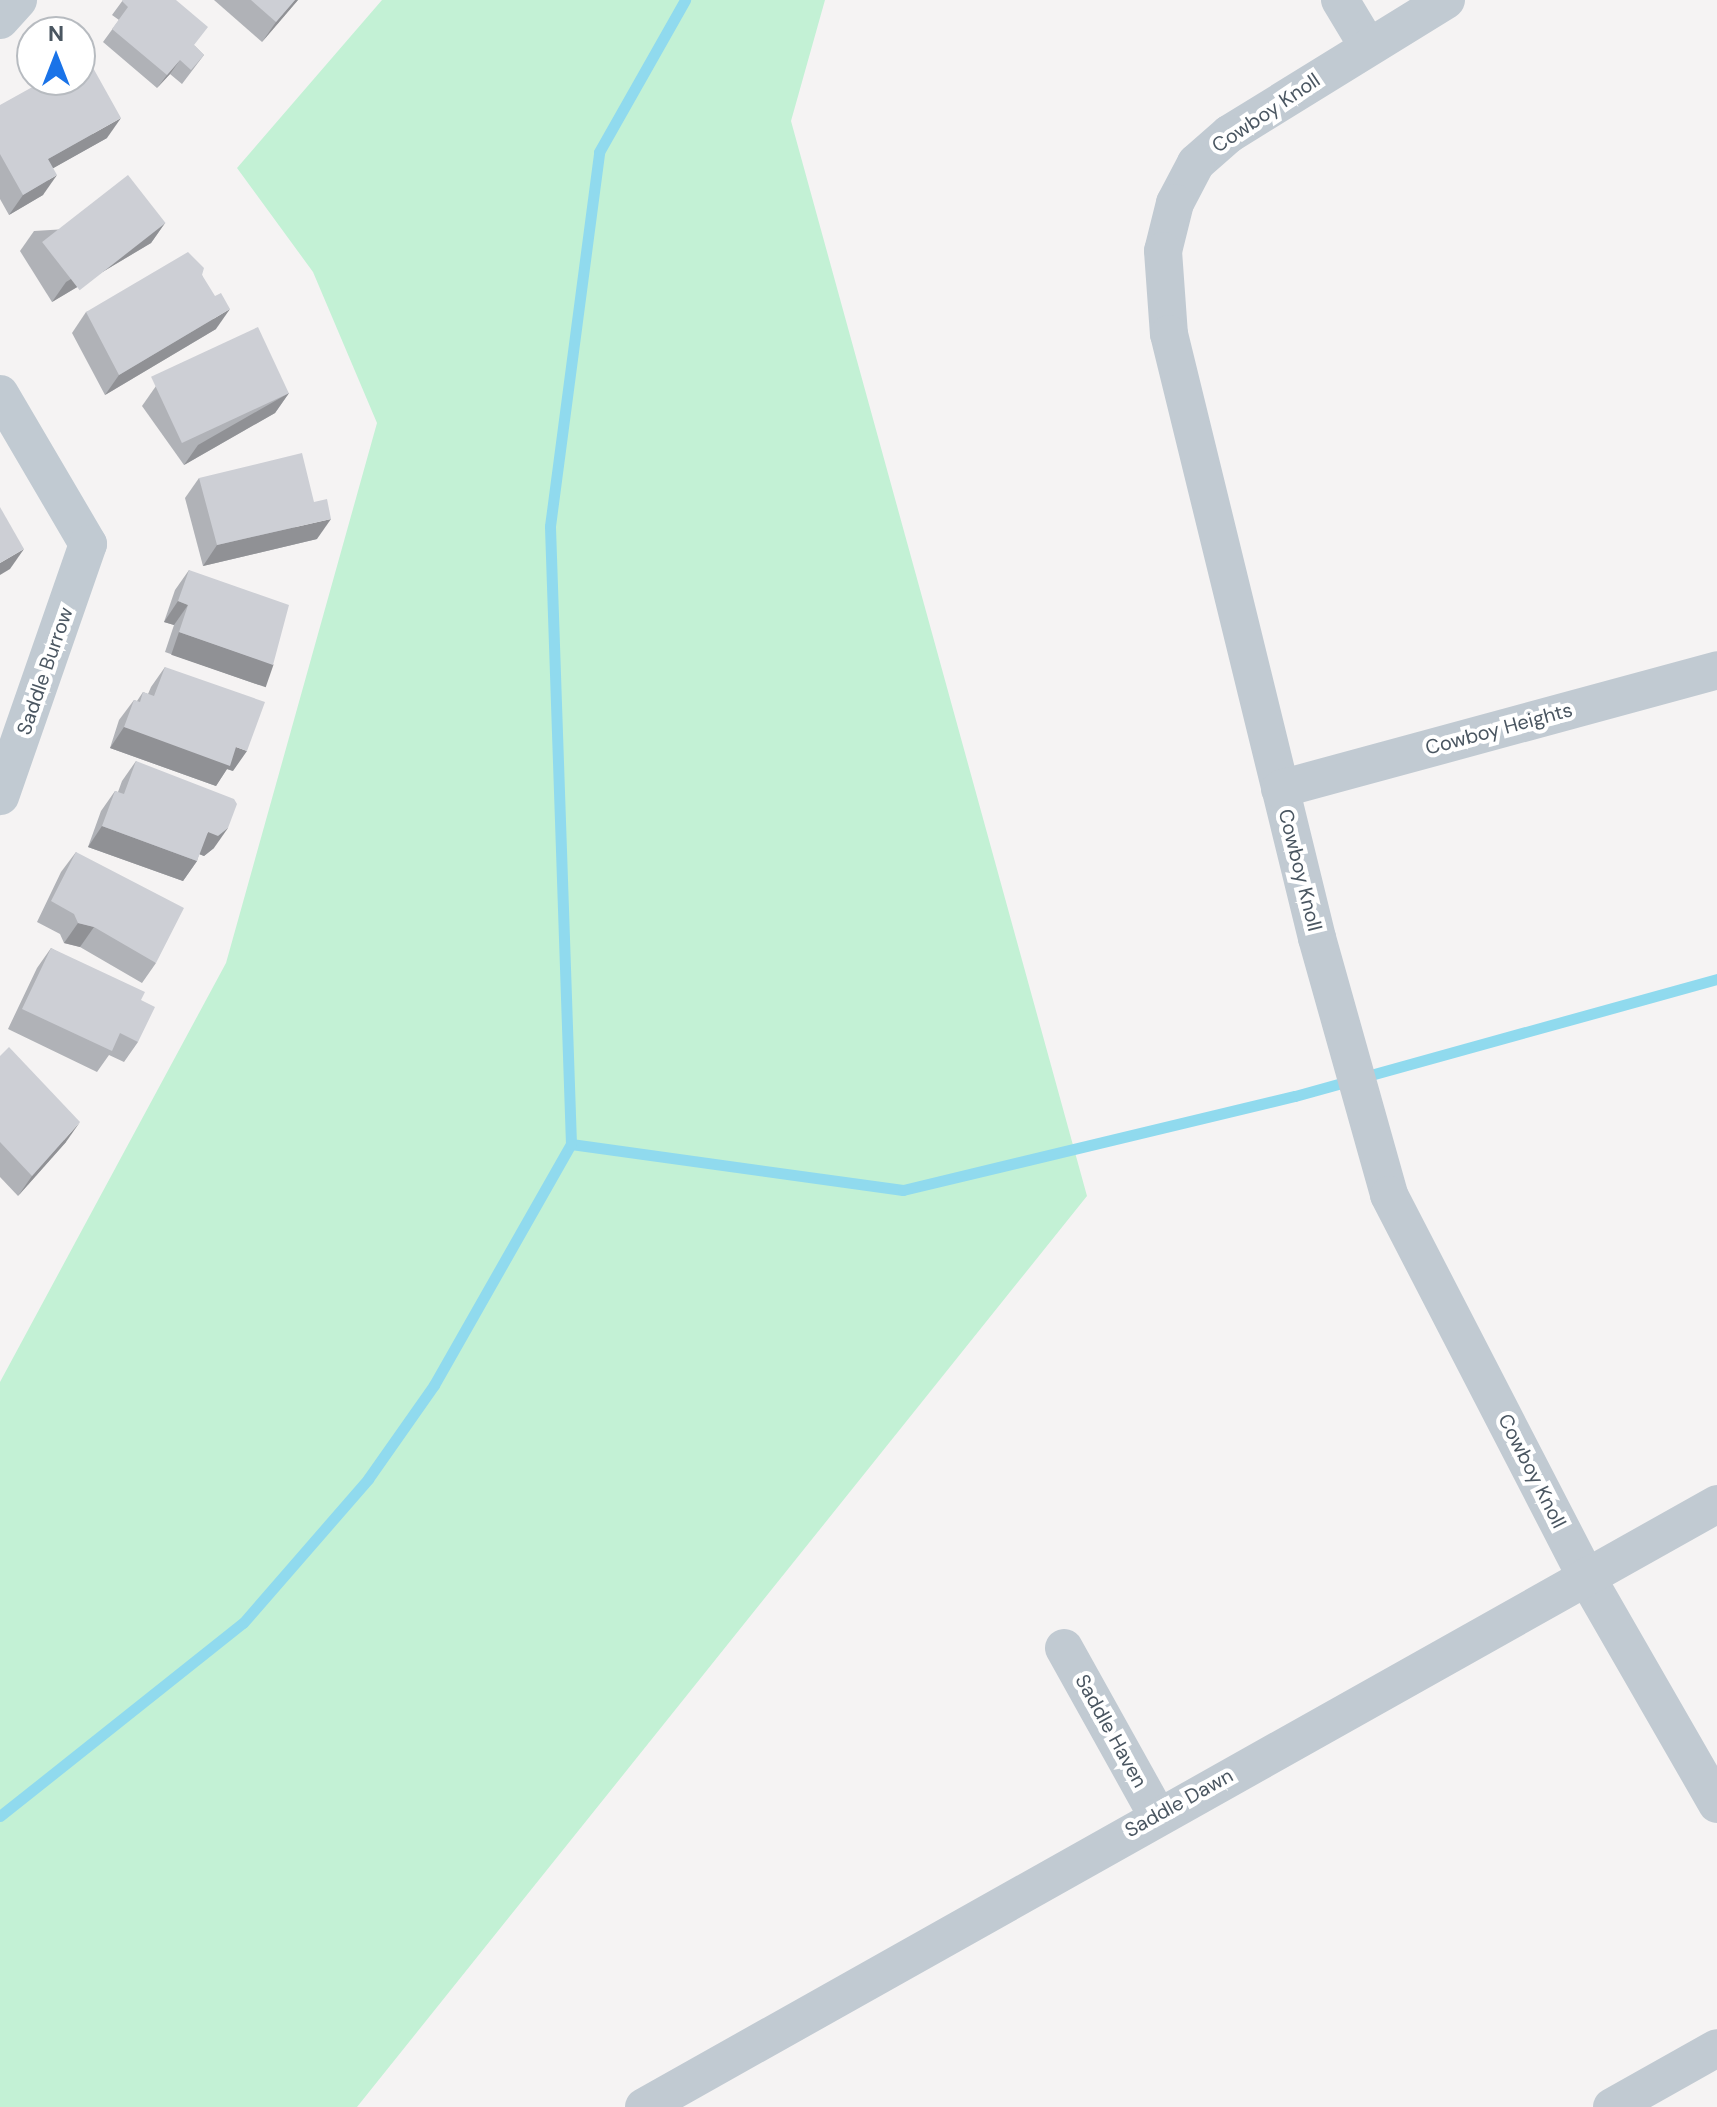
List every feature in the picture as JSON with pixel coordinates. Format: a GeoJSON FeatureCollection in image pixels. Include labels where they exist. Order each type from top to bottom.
{"type":"FeatureCollection","features":[{"type":"Feature","properties":{"kind":"street"},"geometry":{"type":"LineString","coordinates":[[0,20],[18,0]]}},
{"type":"Feature","properties":{"kind":"street"},"geometry":{"type":"LineString","coordinates":[[1340,0],[1367,45]]}},
{"type":"Feature","properties":{"kind":"street","name":"Cowboy Knoll"},"geometry":{"type":"LineString","coordinates":[[1446,0],[1367,45],[1229,134],[1196,163],[1175,203],[1163,251],[1169,334],[1280,789],[1389,1195],[1586,1576],[1717,1804]]}},
{"type":"Feature","properties":{"kind":"street","name":"Saddle Burrow"},"geometry":{"type":"LineString","coordinates":[[0,394],[88,544],[0,796]]}},
{"type":"Feature","properties":{"kind":"street","name":"Cowboy Heights"},"geometry":{"type":"LineString","coordinates":[[1280,789],[1717,670]]}},
{"type":"Feature","properties":{"kind":"street","name":"Saddle Dawn"},"geometry":{"type":"LineString","coordinates":[[644,2107],[1157,1815],[1717,1504]]}},
{"type":"Feature","properties":{"kind":"street","name":"Saddle Haven"},"geometry":{"type":"LineString","coordinates":[[1064,1648],[1157,1815]]}},
{"type":"Feature","properties":{"kind":"street"},"geometry":{"type":"LineString","coordinates":[[1612,2107],[1717,2048]]}},
{"type":"Feature","properties":{"kind":"green space"},"geometry":{"type":"Polygon","coordinates":[[[382,0],[825,0],[791,121],[1087,1196],[357,2107],[0,2107],[0,1382],[226,963],[377,423],[313,272],[237,168],[382,0]]]}},
{"type":"Feature","properties":{"kind":"building"},"geometry":{"type":"Polygon","coordinates":[[[123,0],[176,0],[208,27],[194,45],[204,55],[191,70],[180,60],[167,75],[112,29],[128,7],[123,0]]]}},
{"type":"Feature","properties":{"kind":"building"},"geometry":{"type":"Polygon","coordinates":[[[251,0],[295,0],[276,22],[251,0]]]}},
{"type":"Feature","properties":{"kind":"building"},"geometry":{"type":"Polygon","coordinates":[[[96,73],[121,118],[48,159],[57,175],[23,195],[0,154],[0,105],[16,96],[96,96],[96,73]]]}},
{"type":"Feature","properties":{"kind":"building"},"geometry":{"type":"Polygon","coordinates":[[[128,175],[166,223],[80,290],[42,242],[128,175]]]}},
{"type":"Feature","properties":{"kind":"building"},"geometry":{"type":"Polygon","coordinates":[[[188,252],[204,268],[202,275],[215,296],[221,293],[230,309],[119,375],[86,312],[188,252]]]}},
{"type":"Feature","properties":{"kind":"building"},"geometry":{"type":"Polygon","coordinates":[[[258,327],[289,393],[182,443],[151,377],[258,327]]]}},
{"type":"Feature","properties":{"kind":"building"},"geometry":{"type":"Polygon","coordinates":[[[302,453],[314,502],[327,499],[331,519],[217,545],[199,478],[302,453]]]}},
{"type":"Feature","properties":{"kind":"building"},"geometry":{"type":"Polygon","coordinates":[[[0,507],[24,549],[0,563],[0,507]]]}},
{"type":"Feature","properties":{"kind":"building"},"geometry":{"type":"Polygon","coordinates":[[[189,570],[289,605],[273,665],[179,632],[188,605],[178,601],[189,570]]]}},
{"type":"Feature","properties":{"kind":"building"},"geometry":{"type":"Polygon","coordinates":[[[165,667],[265,702],[247,751],[236,747],[230,766],[124,727],[134,700],[140,702],[143,692],[154,696],[165,667]]]}},
{"type":"Feature","properties":{"kind":"building"},"geometry":{"type":"Polygon","coordinates":[[[136,761],[234,799],[237,804],[228,828],[218,836],[208,832],[197,861],[102,826],[115,791],[124,794],[136,761]]]}},
{"type":"Feature","properties":{"kind":"building"},"geometry":{"type":"Polygon","coordinates":[[[76,852],[184,908],[156,963],[94,927],[78,923],[74,914],[51,901],[76,852]]]}},
{"type":"Feature","properties":{"kind":"building"},"geometry":{"type":"Polygon","coordinates":[[[51,948],[145,992],[141,1000],[155,1007],[138,1042],[120,1033],[112,1051],[22,1009],[51,948]]]}},
{"type":"Feature","properties":{"kind":"building"},"geometry":{"type":"Polygon","coordinates":[[[9,1047],[80,1122],[32,1176],[0,1142],[0,1056],[9,1047]]]}},
{"type":"Feature","properties":{"kind":"waterway"},"geometry":{"type":"LineString","coordinates":[[0,1816],[243,1623],[368,1479],[434,1385],[571,1144],[550,526],[599,152],[685,0]]}},
{"type":"Feature","properties":{"kind":"waterway"},"geometry":{"type":"LineString","coordinates":[[571,1144],[903,1190],[1295,1096],[1717,979]]}}]}
